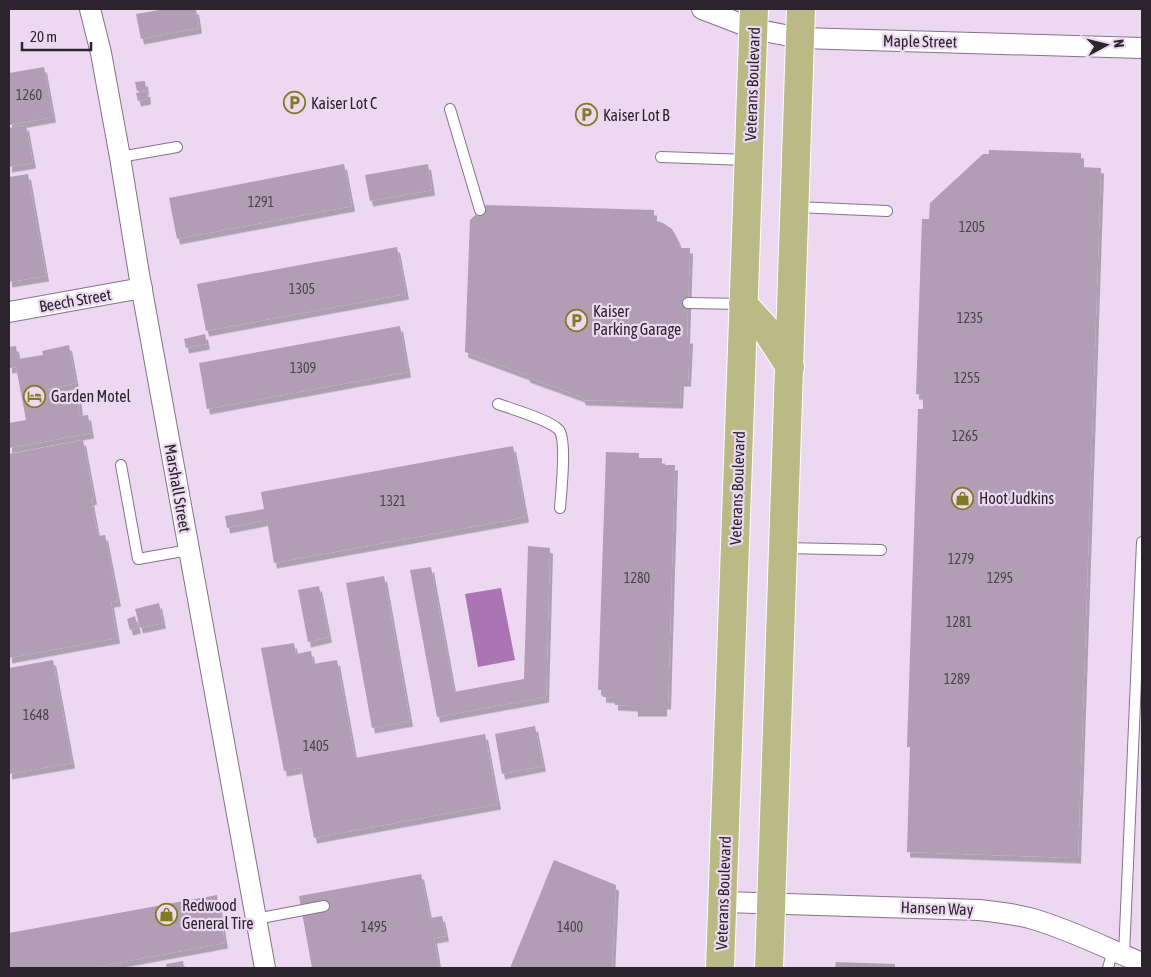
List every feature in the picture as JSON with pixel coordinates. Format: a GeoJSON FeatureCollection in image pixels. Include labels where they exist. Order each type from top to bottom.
{"type":"FeatureCollection","features":[{"type":"Feature","properties":{"kind":"main road"},"geometry":{"type":"LineString","coordinates":[[769,968],[790,366],[800,9]]}},
{"type":"Feature","properties":{"kind":"main road","name":"Veterans Boulevard"},"geometry":{"type":"LineString","coordinates":[[720,968],[754,19]]}},
{"type":"Feature","properties":{"kind":"main road"},"geometry":{"type":"LineString","coordinates":[[743,304],[765,328],[790,366]]}},
{"type":"Feature","properties":{"kind":"street","name":"Marshall Street"},"geometry":{"type":"LineString","coordinates":[[90,9],[101,53],[120,156],[142,288],[265,968]]}},
{"type":"Feature","properties":{"kind":"street","name":"Maple Street"},"geometry":{"type":"LineString","coordinates":[[702,9],[754,19],[800,38],[1142,48]]}},
{"type":"Feature","properties":{"kind":"street","name":"Beech Street"},"geometry":{"type":"LineString","coordinates":[[9,312],[142,288]]}},
{"type":"Feature","properties":{"kind":"street","name":"Hansen Way"},"geometry":{"type":"LineString","coordinates":[[723,902],[979,910],[1008,913],[1062,929],[1122,959]]}},
{"type":"Feature","properties":{"kind":"lane"},"geometry":{"type":"LineString","coordinates":[[450,109],[480,210]]}},
{"type":"Feature","properties":{"kind":"lane"},"geometry":{"type":"LineString","coordinates":[[120,156],[177,146]]}},
{"type":"Feature","properties":{"kind":"lane"},"geometry":{"type":"LineString","coordinates":[[661,157],[749,160]]}},
{"type":"Feature","properties":{"kind":"lane"},"geometry":{"type":"LineString","coordinates":[[794,207],[888,211]]}},
{"type":"Feature","properties":{"kind":"lane"},"geometry":{"type":"LineString","coordinates":[[688,303],[743,304]]}},
{"type":"Feature","properties":{"kind":"lane"},"geometry":{"type":"LineString","coordinates":[[498,404],[548,423],[559,430],[563,444],[560,508]]}},
{"type":"Feature","properties":{"kind":"lane"},"geometry":{"type":"LineString","coordinates":[[121,465],[138,559],[189,550]]}},
{"type":"Feature","properties":{"kind":"lane"},"geometry":{"type":"LineString","coordinates":[[1122,959],[1142,542]]}},
{"type":"Feature","properties":{"kind":"lane"},"geometry":{"type":"LineString","coordinates":[[783,548],[881,550]]}},
{"type":"Feature","properties":{"kind":"lane"},"geometry":{"type":"LineString","coordinates":[[256,919],[324,906]]}},
{"type":"Feature","properties":{"kind":"shaded area"},"geometry":{"type":"Polygon","coordinates":[[[501,588],[515,660],[478,667],[465,594],[501,588]]]}},
{"type":"Feature","properties":{"kind":"building"},"geometry":{"type":"Polygon","coordinates":[[[165,9],[196,9],[199,28],[141,39],[136,14],[165,9]]]}},
{"type":"Feature","properties":{"kind":"building"},"geometry":{"type":"Polygon","coordinates":[[[44,67],[53,117],[9,125],[9,73],[44,67]]]}},
{"type":"Feature","properties":{"kind":"building"},"geometry":{"type":"Polygon","coordinates":[[[145,81],[146,90],[137,91],[135,82],[145,81]]]}},
{"type":"Feature","properties":{"kind":"building"},"geometry":{"type":"Polygon","coordinates":[[[147,91],[148,99],[138,101],[136,93],[147,91]]]}},
{"type":"Feature","properties":{"kind":"building"},"geometry":{"type":"Polygon","coordinates":[[[26,125],[33,163],[9,167],[9,128],[26,125]]]}},
{"type":"Feature","properties":{"kind":"building"},"geometry":{"type":"Polygon","coordinates":[[[989,150],[1081,153],[1081,167],[1101,168],[1078,858],[907,852],[910,747],[907,747],[918,409],[923,409],[923,395],[916,394],[922,219],[929,219],[930,203],[983,154],[989,154],[989,150]]]}},
{"type":"Feature","properties":{"kind":"building"},"geometry":{"type":"Polygon","coordinates":[[[344,164],[352,206],[177,239],[169,198],[344,164]]]}},
{"type":"Feature","properties":{"kind":"building"},"geometry":{"type":"Polygon","coordinates":[[[428,164],[432,190],[370,201],[365,175],[428,164]]]}},
{"type":"Feature","properties":{"kind":"building"},"geometry":{"type":"Polygon","coordinates":[[[28,174],[46,276],[9,282],[9,177],[28,174]]]}},
{"type":"Feature","properties":{"kind":"building","name":"Kaiser Parking Garage"},"geometry":{"type":"Polygon","coordinates":[[[486,205],[654,210],[654,220],[672,229],[680,248],[690,248],[687,338],[690,338],[688,381],[681,381],[680,403],[583,400],[582,397],[465,352],[470,220],[486,205]]]}},
{"type":"Feature","properties":{"kind":"building"},"geometry":{"type":"Polygon","coordinates":[[[397,247],[406,294],[206,331],[197,284],[397,247]]]}},
{"type":"Feature","properties":{"kind":"building"},"geometry":{"type":"Polygon","coordinates":[[[400,326],[408,372],[207,409],[199,363],[400,326]]]}},
{"type":"Feature","properties":{"kind":"building"},"geometry":{"type":"Polygon","coordinates":[[[205,334],[207,344],[186,348],[184,339],[205,334]]]}},
{"type":"Feature","properties":{"kind":"building","name":"Garden Motel"},"geometry":{"type":"Polygon","coordinates":[[[69,345],[76,383],[48,389],[50,397],[60,395],[60,399],[78,395],[79,416],[88,415],[91,433],[9,448],[9,423],[26,420],[16,367],[9,368],[9,347],[16,346],[18,359],[43,355],[42,351],[69,345]]]}},
{"type":"Feature","properties":{"kind":"building"},"geometry":{"type":"Polygon","coordinates":[[[83,440],[94,499],[91,500],[98,536],[105,535],[118,601],[111,602],[117,638],[9,658],[9,454],[83,440]]]}},
{"type":"Feature","properties":{"kind":"building"},"geometry":{"type":"Polygon","coordinates":[[[513,446],[526,517],[274,563],[267,520],[227,528],[225,516],[264,509],[261,492],[513,446]]]}},
{"type":"Feature","properties":{"kind":"building"},"geometry":{"type":"Polygon","coordinates":[[[606,452],[639,453],[639,458],[662,458],[662,465],[675,465],[668,704],[664,704],[664,711],[635,711],[635,706],[615,705],[615,698],[603,697],[603,690],[598,690],[606,452]]]}},
{"type":"Feature","properties":{"kind":"building"},"geometry":{"type":"Polygon","coordinates":[[[528,546],[550,548],[546,697],[437,717],[410,570],[431,567],[454,692],[524,679],[528,546]]]}},
{"type":"Feature","properties":{"kind":"building"},"geometry":{"type":"Polygon","coordinates":[[[384,576],[410,721],[372,728],[346,583],[384,576]]]}},
{"type":"Feature","properties":{"kind":"building"},"geometry":{"type":"Polygon","coordinates":[[[319,586],[329,637],[308,642],[298,590],[319,586]]]}},
{"type":"Feature","properties":{"kind":"building"},"geometry":{"type":"Polygon","coordinates":[[[159,603],[163,623],[140,628],[135,609],[159,603]]]}},
{"type":"Feature","properties":{"kind":"building"},"geometry":{"type":"Polygon","coordinates":[[[135,616],[138,628],[130,630],[127,619],[135,616]]]}},
{"type":"Feature","properties":{"kind":"building"},"geometry":{"type":"Polygon","coordinates":[[[294,643],[296,654],[311,651],[313,664],[337,660],[355,758],[485,734],[498,804],[314,838],[301,768],[284,771],[261,648],[294,643]]]}},
{"type":"Feature","properties":{"kind":"building"},"geometry":{"type":"Polygon","coordinates":[[[53,660],[72,763],[9,774],[9,668],[53,660]]]}},
{"type":"Feature","properties":{"kind":"building"},"geometry":{"type":"Polygon","coordinates":[[[535,726],[543,766],[502,774],[495,734],[535,726]]]}},
{"type":"Feature","properties":{"kind":"building"},"geometry":{"type":"Polygon","coordinates":[[[554,860],[616,885],[612,968],[510,968],[554,860]]]}},
{"type":"Feature","properties":{"kind":"building"},"geometry":{"type":"Polygon","coordinates":[[[421,874],[430,918],[442,916],[446,936],[434,938],[439,968],[312,968],[299,896],[421,874]]]}},
{"type":"Feature","properties":{"kind":"building","name":"Redwood General Tire"},"geometry":{"type":"Polygon","coordinates":[[[217,895],[225,943],[90,968],[9,968],[9,933],[217,895]]]}},
{"type":"Feature","properties":{"kind":"building"},"geometry":{"type":"Polygon","coordinates":[[[183,961],[184,968],[167,968],[166,964],[183,961]]]}},
{"type":"Feature","properties":{"kind":"building"},"geometry":{"type":"Polygon","coordinates":[[[836,962],[895,964],[895,968],[835,968],[836,962]]]}},
{"type":"Feature","properties":{"kind":"place","name":"Kaiser Lot C"},"geometry":{"type":"Point","coordinates":[295,103]}},
{"type":"Feature","properties":{"kind":"place","name":"Kaiser Lot B"},"geometry":{"type":"Point","coordinates":[587,115]}},
{"type":"Feature","properties":{"kind":"place","name":"Kaiser Parking Garage"},"geometry":{"type":"Point","coordinates":[577,320]}},
{"type":"Feature","properties":{"kind":"place","name":"Garden Motel"},"geometry":{"type":"Point","coordinates":[35,396]}},
{"type":"Feature","properties":{"kind":"place","name":"Hoot Judkins"},"geometry":{"type":"Point","coordinates":[963,498]}},
{"type":"Feature","properties":{"kind":"place","name":"Redwood General Tire"},"geometry":{"type":"Point","coordinates":[166,914]}}]}
